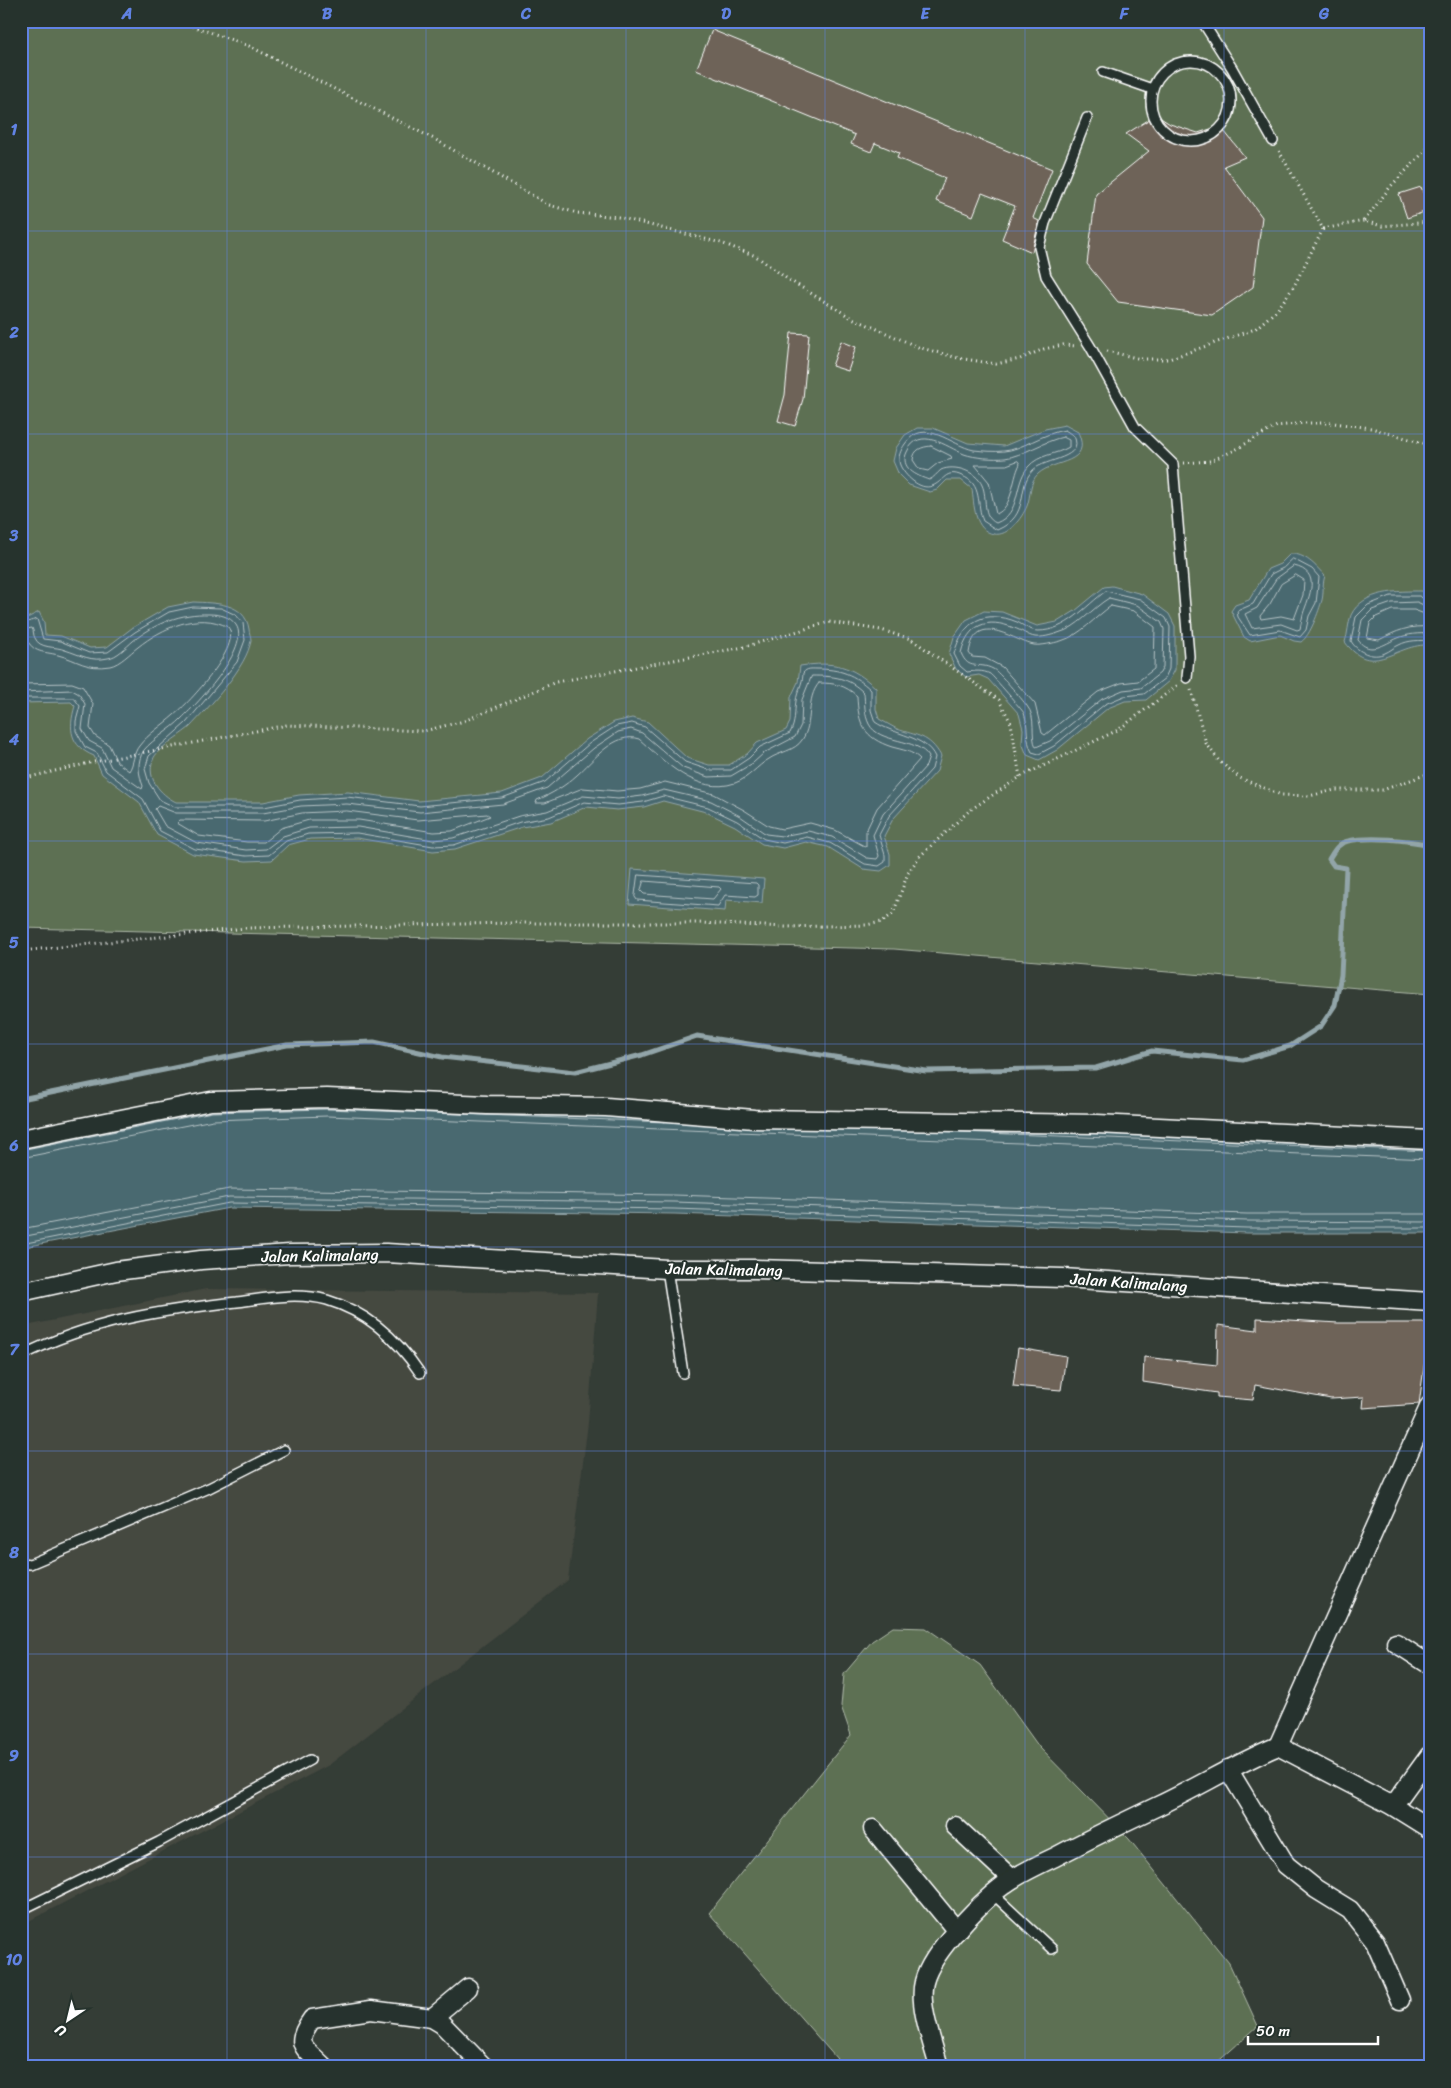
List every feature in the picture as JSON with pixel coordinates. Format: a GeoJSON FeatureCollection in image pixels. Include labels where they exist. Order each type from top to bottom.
{"type":"FeatureCollection","features":[{"type":"Feature","properties":{"kind":"street"},"geometry":{"type":"LineString","coordinates":[[21,1139],[211,1101],[327,1098],[487,1105],[606,1107],[754,1120],[1097,1124],[1430,1140]]}},
{"type":"Feature","properties":{"kind":"street","name":"Jalan Kalimalang"},"geometry":{"type":"LineString","coordinates":[[21,1292],[116,1271],[201,1260],[290,1254],[386,1253],[667,1269],[756,1269],[1063,1278],[1430,1302]]}},
{"type":"Feature","properties":{"kind":"street"},"geometry":{"type":"LineString","coordinates":[[939,2067],[924,2007],[923,1984],[928,1968],[957,1931],[993,1894],[1012,1879],[1095,1836],[1204,1784],[1228,1769],[1278,1746],[1430,1405]]}},
{"type":"Feature","properties":{"kind":"street"},"geometry":{"type":"LineString","coordinates":[[1396,1643],[1430,1666]]}},
{"type":"Feature","properties":{"kind":"street"},"geometry":{"type":"LineString","coordinates":[[1278,1746],[1393,1806],[1430,1829]]}},
{"type":"Feature","properties":{"kind":"street"},"geometry":{"type":"LineString","coordinates":[[1393,1806],[1430,1755]]}},
{"type":"Feature","properties":{"kind":"street"},"geometry":{"type":"LineString","coordinates":[[1228,1769],[1286,1865],[1316,1889],[1350,1910],[1375,1942],[1400,2000]]}},
{"type":"Feature","properties":{"kind":"street"},"geometry":{"type":"LineString","coordinates":[[954,1826],[1012,1879]]}},
{"type":"Feature","properties":{"kind":"street"},"geometry":{"type":"LineString","coordinates":[[873,1828],[957,1931]]}},
{"type":"Feature","properties":{"kind":"street"},"geometry":{"type":"LineString","coordinates":[[432,2018],[468,1988]]}},
{"type":"Feature","properties":{"kind":"street"},"geometry":{"type":"LineString","coordinates":[[324,2067],[308,2052],[301,2039],[302,2033],[312,2019],[371,2010],[432,2018],[442,2024],[484,2067]]}},
{"type":"Feature","properties":{"kind":"lane"},"geometry":{"type":"LineString","coordinates":[[1202,21],[1232,68],[1273,141]]}},
{"type":"Feature","properties":{"kind":"lane"},"geometry":{"type":"LineString","coordinates":[[1183,61],[1205,63],[1222,75],[1231,94],[1230,114],[1218,132],[1200,141],[1179,140],[1162,129],[1152,110],[1152,90],[1164,71],[1183,61]]}},
{"type":"Feature","properties":{"kind":"lane"},"geometry":{"type":"LineString","coordinates":[[1222,75],[1232,68]]}},
{"type":"Feature","properties":{"kind":"lane"},"geometry":{"type":"LineString","coordinates":[[1103,72],[1152,90]]}},
{"type":"Feature","properties":{"kind":"lane"},"geometry":{"type":"LineString","coordinates":[[1087,118],[1044,223],[1039,247],[1046,276],[1090,346],[1135,427],[1173,464],[1189,656],[1187,678]]}},
{"type":"Feature","properties":{"kind":"lane"},"geometry":{"type":"LineString","coordinates":[[667,1269],[683,1373]]}},
{"type":"Feature","properties":{"kind":"lane"},"geometry":{"type":"LineString","coordinates":[[21,1356],[86,1328],[153,1312],[297,1295],[328,1300],[381,1327],[407,1353],[420,1374]]}},
{"type":"Feature","properties":{"kind":"lane"},"geometry":{"type":"LineString","coordinates":[[21,1563],[30,1564],[208,1488],[284,1450]]}},
{"type":"Feature","properties":{"kind":"lane"},"geometry":{"type":"LineString","coordinates":[[21,1910],[159,1842],[310,1760]]}},
{"type":"Feature","properties":{"kind":"lane"},"geometry":{"type":"LineString","coordinates":[[993,1894],[1052,1950]]}},
{"type":"Feature","properties":{"kind":"path"},"geometry":{"type":"LineString","coordinates":[[178,21],[249,46],[436,140],[549,205],[577,213],[618,217],[721,243],[748,253],[850,317],[918,347],[958,358],[996,364],[1063,345],[1090,346],[1140,359],[1169,359],[1255,329],[1278,310],[1294,286],[1323,229]]}},
{"type":"Feature","properties":{"kind":"path"},"geometry":{"type":"LineString","coordinates":[[1273,141],[1323,229]]}},
{"type":"Feature","properties":{"kind":"path"},"geometry":{"type":"LineString","coordinates":[[1364,222],[1391,186],[1430,148]]}},
{"type":"Feature","properties":{"kind":"path"},"geometry":{"type":"LineString","coordinates":[[1323,229],[1364,222],[1382,226],[1430,222]]}},
{"type":"Feature","properties":{"kind":"path"},"geometry":{"type":"LineString","coordinates":[[1173,464],[1210,461],[1233,451],[1277,426],[1306,423],[1334,423],[1371,428],[1430,445]]}},
{"type":"Feature","properties":{"kind":"path"},"geometry":{"type":"LineString","coordinates":[[21,779],[94,762],[287,725],[424,732],[464,721],[556,682],[744,648],[829,622],[881,630],[911,640],[999,700],[1011,723],[1020,777]]}},
{"type":"Feature","properties":{"kind":"path"},"geometry":{"type":"LineString","coordinates":[[21,951],[246,928],[515,923],[698,923],[785,927],[866,925],[882,922],[893,914],[908,872],[919,857],[970,810],[1020,777],[1118,730],[1187,678],[1206,743],[1219,761],[1240,778],[1281,795],[1309,796],[1335,790],[1383,790],[1430,773]]}},
{"type":"Feature","properties":{"kind":"shaded area"},"geometry":{"type":"Polygon","coordinates":[[[206,1289],[598,1293],[588,1423],[568,1580],[329,1765],[21,1925],[21,1327],[206,1289]]]}},
{"type":"Feature","properties":{"kind":"green space"},"geometry":{"type":"Polygon","coordinates":[[[21,21],[1430,21],[1430,994],[894,949],[21,928],[21,21]]]}},
{"type":"Feature","properties":{"kind":"green space"},"geometry":{"type":"Polygon","coordinates":[[[893,1627],[926,1628],[980,1665],[1039,1747],[1129,1839],[1229,1963],[1258,2026],[1212,2067],[844,2067],[709,1913],[851,1735],[841,1706],[844,1674],[872,1641],[893,1627]]]}},
{"type":"Feature","properties":{"kind":"water"},"geometry":{"type":"Polygon","coordinates":[[[1065,425],[1078,432],[1081,443],[1080,450],[1070,460],[1045,469],[1035,477],[1027,506],[1022,516],[1014,526],[1004,533],[994,534],[982,528],[976,516],[972,489],[961,480],[947,480],[937,490],[930,492],[909,485],[899,475],[893,461],[896,448],[905,435],[917,428],[933,428],[968,443],[1004,446],[1045,429],[1065,425]]]}},
{"type":"Feature","properties":{"kind":"water"},"geometry":{"type":"Polygon","coordinates":[[[1290,554],[1305,558],[1314,564],[1325,576],[1322,600],[1314,623],[1301,642],[1280,635],[1250,641],[1244,637],[1231,611],[1235,605],[1249,600],[1268,569],[1280,564],[1290,554]]]}},
{"type":"Feature","properties":{"kind":"water"},"geometry":{"type":"Polygon","coordinates":[[[1112,586],[1142,594],[1169,614],[1175,626],[1175,670],[1169,681],[1146,700],[1125,701],[1108,708],[1057,750],[1039,760],[1027,755],[1022,743],[1023,729],[1019,714],[988,679],[979,675],[966,677],[956,669],[949,654],[954,637],[966,620],[984,611],[1002,612],[1037,626],[1057,622],[1075,611],[1104,587],[1112,586]]]}},
{"type":"Feature","properties":{"kind":"water"},"geometry":{"type":"Polygon","coordinates":[[[1422,591],[1430,599],[1430,645],[1417,646],[1375,659],[1365,658],[1355,653],[1345,642],[1351,615],[1364,601],[1373,596],[1393,592],[1422,591]]]}},
{"type":"Feature","properties":{"kind":"water"},"geometry":{"type":"Polygon","coordinates":[[[193,602],[219,604],[235,609],[246,620],[251,640],[243,662],[226,686],[190,727],[159,751],[153,760],[151,773],[156,785],[165,795],[176,802],[263,802],[299,795],[348,792],[419,801],[502,793],[542,778],[587,739],[614,722],[632,718],[648,722],[687,758],[709,765],[729,765],[747,754],[757,743],[786,730],[790,722],[791,697],[798,682],[800,666],[823,664],[841,666],[867,680],[876,688],[876,709],[879,719],[897,729],[922,737],[932,744],[941,756],[937,771],[893,819],[884,836],[890,854],[890,865],[881,871],[863,869],[828,847],[806,842],[783,848],[762,844],[735,826],[706,812],[663,801],[644,807],[617,810],[586,807],[551,822],[522,827],[455,849],[433,851],[357,838],[310,839],[288,845],[272,860],[246,861],[193,854],[157,835],[139,802],[102,774],[94,756],[80,747],[73,736],[72,722],[75,706],[71,702],[21,703],[21,621],[39,612],[44,622],[45,635],[61,636],[90,648],[107,647],[132,628],[168,607],[193,602]]]}},
{"type":"Feature","properties":{"kind":"water"},"geometry":{"type":"Polygon","coordinates":[[[632,869],[764,879],[762,903],[726,900],[725,911],[629,904],[632,869]]]}},
{"type":"Feature","properties":{"kind":"water"},"geometry":{"type":"Polygon","coordinates":[[[211,1101],[1430,1140],[1430,1233],[1247,1233],[674,1214],[229,1208],[21,1249],[21,1139],[211,1101]]]}},
{"type":"Feature","properties":{"kind":"building"},"geometry":{"type":"Polygon","coordinates":[[[712,30],[1052,169],[1033,218],[1039,221],[1032,252],[1002,239],[1015,206],[982,193],[973,216],[936,201],[945,178],[897,158],[899,153],[875,143],[871,152],[851,144],[855,135],[696,70],[712,30]]]}},
{"type":"Feature","properties":{"kind":"building"},"geometry":{"type":"Polygon","coordinates":[[[1156,115],[1170,124],[1198,133],[1220,126],[1245,157],[1224,166],[1262,217],[1253,287],[1212,315],[1118,302],[1087,264],[1096,194],[1149,151],[1126,134],[1156,115]]]}},
{"type":"Feature","properties":{"kind":"building"},"geometry":{"type":"Polygon","coordinates":[[[1421,187],[1430,210],[1407,218],[1399,194],[1421,187]]]}},
{"type":"Feature","properties":{"kind":"building"},"geometry":{"type":"Polygon","coordinates":[[[791,333],[809,334],[803,399],[795,426],[778,421],[785,395],[791,333]]]}},
{"type":"Feature","properties":{"kind":"building"},"geometry":{"type":"Polygon","coordinates":[[[841,341],[856,347],[848,371],[832,366],[841,341]]]}},
{"type":"Feature","properties":{"kind":"building"},"geometry":{"type":"Polygon","coordinates":[[[1257,1318],[1338,1323],[1430,1323],[1419,1404],[1363,1408],[1364,1397],[1331,1399],[1255,1385],[1253,1400],[1217,1397],[1217,1393],[1143,1382],[1144,1357],[1217,1365],[1218,1325],[1257,1330],[1257,1318]]]}},
{"type":"Feature","properties":{"kind":"building"},"geometry":{"type":"Polygon","coordinates":[[[1018,1348],[1066,1356],[1061,1390],[1013,1386],[1018,1348]]]}},
{"type":"Feature","properties":{"kind":"waterway"},"geometry":{"type":"LineString","coordinates":[[21,1099],[287,1045],[374,1042],[442,1057],[575,1072],[642,1055],[697,1036],[926,1071],[1096,1068],[1152,1051],[1243,1060],[1290,1046],[1321,1026],[1335,1005],[1341,975],[1346,868],[1334,866],[1329,859],[1337,848],[1345,842],[1367,839],[1400,840],[1430,845]]}}]}
